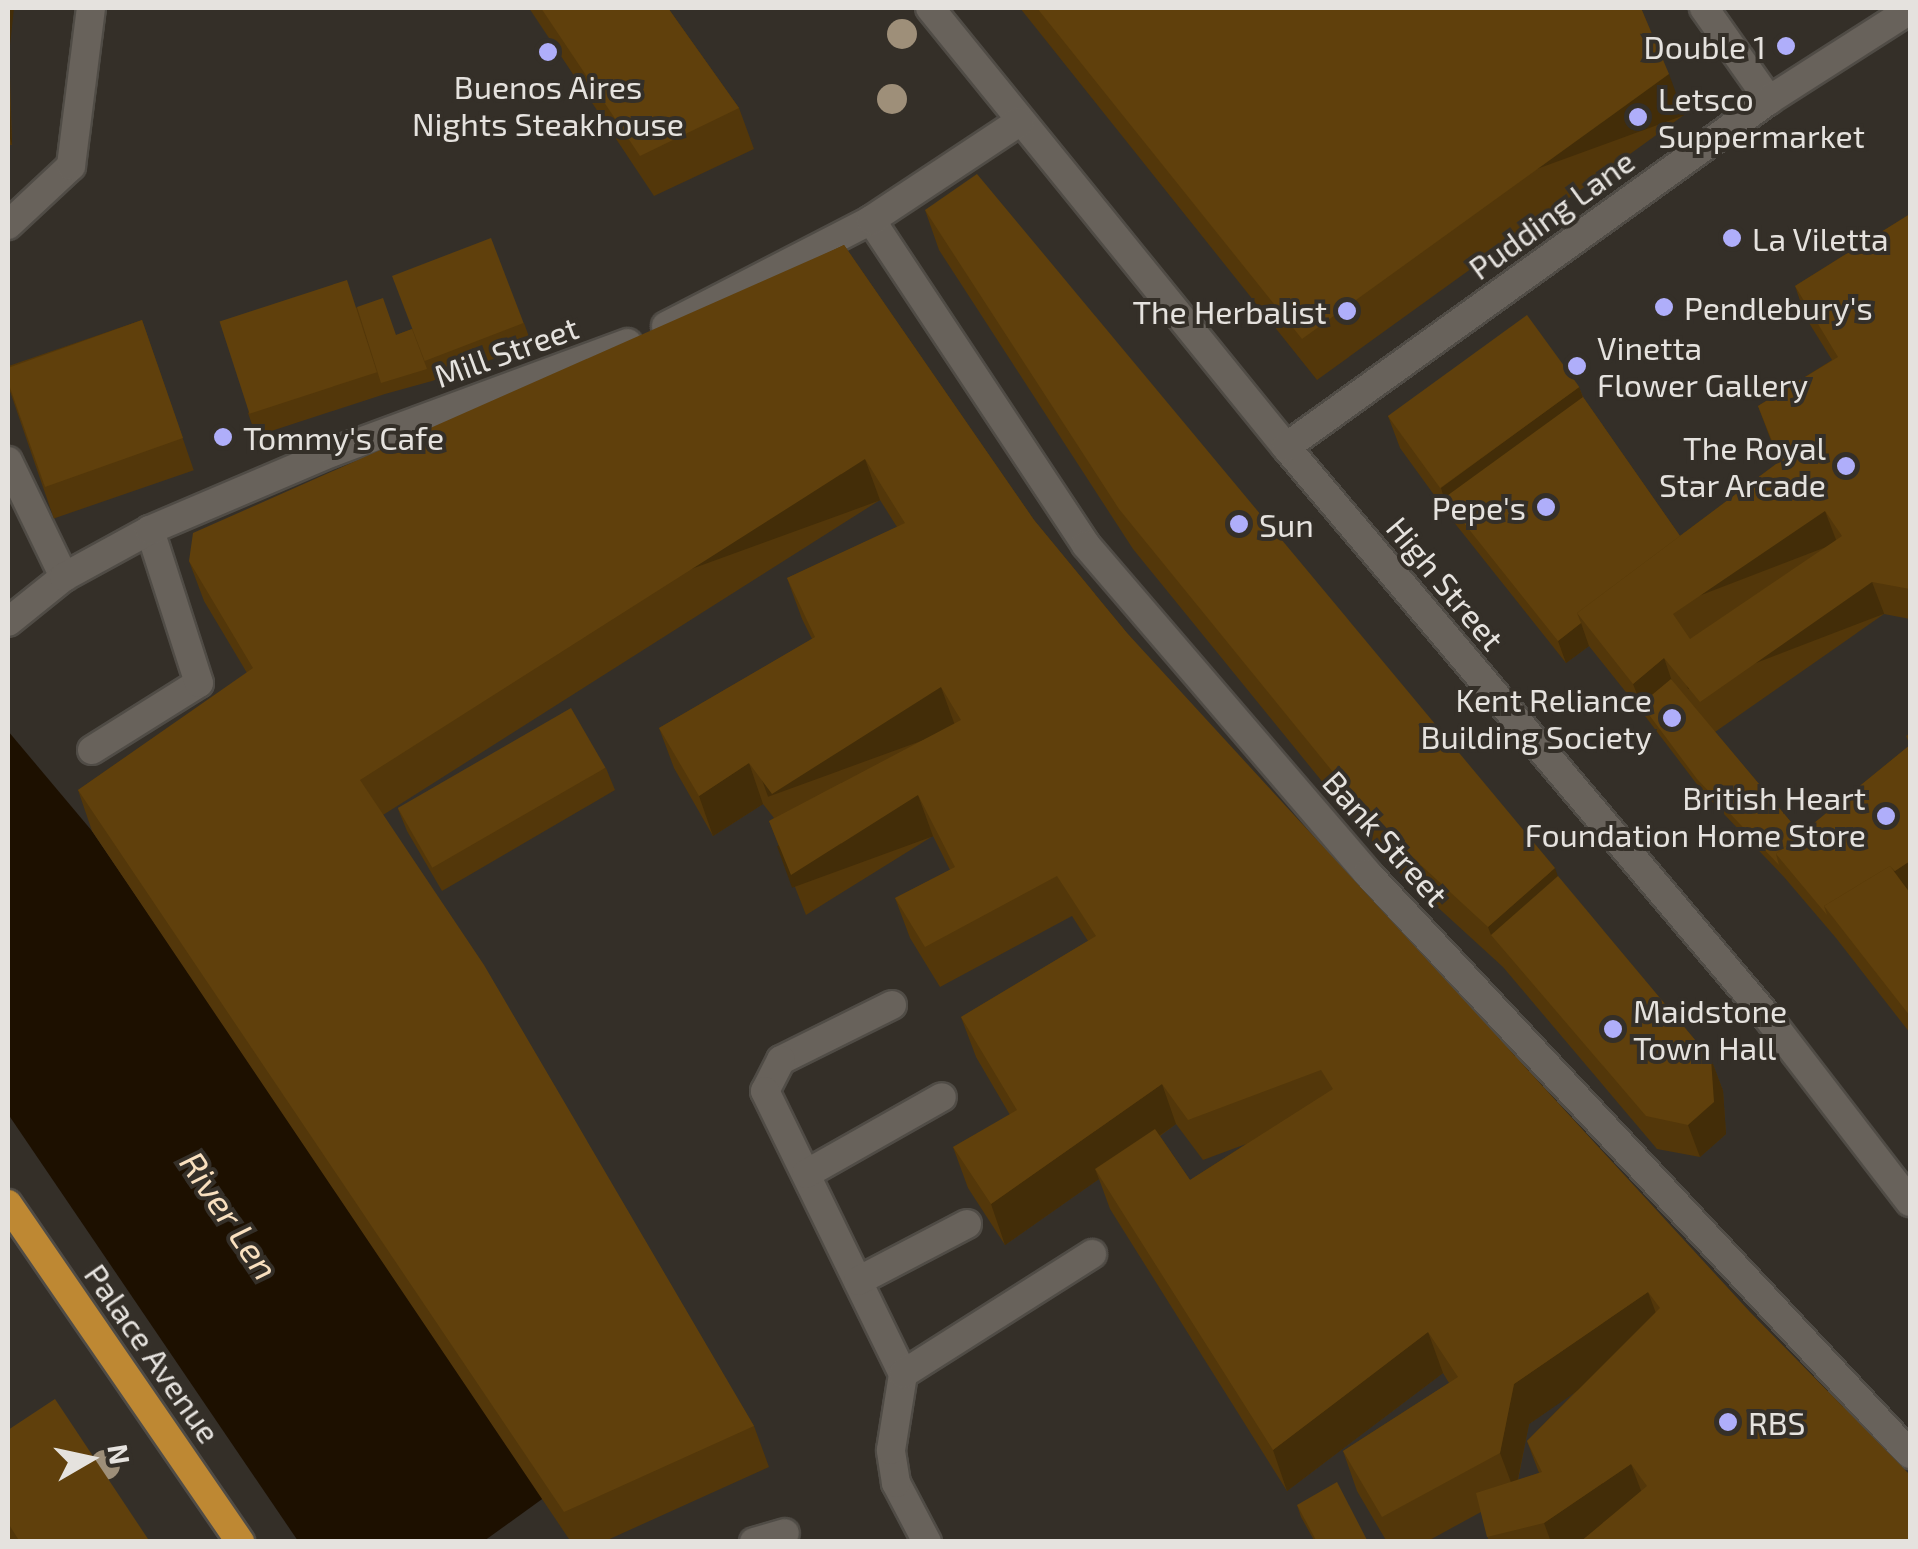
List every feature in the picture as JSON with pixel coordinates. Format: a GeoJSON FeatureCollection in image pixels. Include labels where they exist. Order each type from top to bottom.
{"type":"FeatureCollection","features":[{"type":"Feature","properties":{"kind":"highway","name":"Palace Avenue"},"geometry":{"type":"LineString","coordinates":[[8,1204],[240,1542]]}},
{"type":"Feature","properties":{"kind":"street"},"geometry":{"type":"LineString","coordinates":[[8,226],[71,166],[90,8]]}},
{"type":"Feature","properties":{"kind":"street","name":"High Street"},"geometry":{"type":"LineString","coordinates":[[930,8],[1286,447],[1769,1019],[1910,1202]]}},
{"type":"Feature","properties":{"kind":"street"},"geometry":{"type":"LineString","coordinates":[[1704,8],[1769,100]]}},
{"type":"Feature","properties":{"kind":"street","name":"Pudding Lane"},"geometry":{"type":"LineString","coordinates":[[1286,447],[1769,100],[1910,10]]}},
{"type":"Feature","properties":{"kind":"street","name":"Mill Street"},"geometry":{"type":"LineString","coordinates":[[8,622],[64,577],[150,530],[333,452],[651,335],[870,220],[1020,122]]}},
{"type":"Feature","properties":{"kind":"street","name":"Bank Street"},"geometry":{"type":"LineString","coordinates":[[870,220],[1086,545],[1367,873],[1910,1454]]}},
{"type":"Feature","properties":{"kind":"street"},"geometry":{"type":"LineString","coordinates":[[8,461],[64,577]]}},
{"type":"Feature","properties":{"kind":"street"},"geometry":{"type":"LineString","coordinates":[[92,750],[199,684],[150,530]]}},
{"type":"Feature","properties":{"kind":"street"},"geometry":{"type":"LineString","coordinates":[[892,1004],[781,1060],[770,1072],[766,1091],[903,1374],[891,1450],[896,1483],[927,1542]]}},
{"type":"Feature","properties":{"kind":"street"},"geometry":{"type":"LineString","coordinates":[[806,1174],[942,1097]]}},
{"type":"Feature","properties":{"kind":"street"},"geometry":{"type":"LineString","coordinates":[[858,1281],[967,1224]]}},
{"type":"Feature","properties":{"kind":"street"},"geometry":{"type":"LineString","coordinates":[[903,1374],[1092,1254]]}},
{"type":"Feature","properties":{"kind":"street"},"geometry":{"type":"LineString","coordinates":[[754,1542],[786,1533]]}},
{"type":"Feature","properties":{"kind":"water","name":"River Len"},"geometry":{"type":"Polygon","coordinates":[[[8,731],[92,831],[545,1497],[484,1541],[298,1541],[8,1114],[8,731]]]}},
{"type":"Feature","properties":{"kind":"building"},"geometry":{"type":"Polygon","coordinates":[[[541,8],[668,8],[739,108],[640,156],[541,8]]]}},
{"type":"Feature","properties":{"kind":"building"},"geometry":{"type":"Polygon","coordinates":[[[1037,8],[1641,8],[1669,74],[1302,339],[1037,8]]]}},
{"type":"Feature","properties":{"kind":"building"},"geometry":{"type":"Polygon","coordinates":[[[977,174],[1555,868],[1488,927],[1372,820],[1119,509],[925,210],[977,174]]]}},
{"type":"Feature","properties":{"kind":"building","name":"The Royal Star Arcade"},"geometry":{"type":"Polygon","coordinates":[[[1910,214],[1910,589],[1872,582],[1700,702],[1664,658],[1633,684],[1577,613],[1780,461],[1758,406],[1838,357],[1795,286],[1910,214]],[[1825,511],[1673,614],[1690,639],[1842,536],[1825,511]]]}},
{"type":"Feature","properties":{"kind":"building"},"geometry":{"type":"Polygon","coordinates":[[[491,238],[524,323],[425,361],[392,276],[491,238]]]}},
{"type":"Feature","properties":{"kind":"building"},"geometry":{"type":"Polygon","coordinates":[[[844,245],[1034,520],[1127,633],[1750,1312],[1910,1475],[1910,1542],[1580,1542],[1647,1486],[1631,1464],[1544,1523],[1487,1537],[1476,1493],[1542,1472],[1527,1441],[1660,1308],[1648,1292],[1514,1384],[1500,1453],[1382,1517],[1343,1451],[1458,1377],[1428,1332],[1273,1450],[1095,1169],[1155,1129],[1190,1180],[1333,1089],[1321,1070],[1188,1120],[1162,1084],[991,1204],[953,1147],[1017,1110],[961,1017],[1096,936],[1057,876],[925,947],[895,898],[955,867],[918,795],[791,875],[769,821],[961,720],[941,687],[772,794],[749,763],[699,796],[659,728],[815,637],[787,578],[905,523],[865,459],[360,780],[484,965],[754,1426],[564,1512],[78,790],[253,668],[189,561],[193,533],[844,245]]]}},
{"type":"Feature","properties":{"kind":"building"},"geometry":{"type":"Polygon","coordinates":[[[347,280],[377,372],[250,414],[220,321],[347,280]]]}},
{"type":"Feature","properties":{"kind":"building"},"geometry":{"type":"Polygon","coordinates":[[[383,298],[396,335],[412,329],[427,369],[381,383],[357,307],[383,298]]]}},
{"type":"Feature","properties":{"kind":"building"},"geometry":{"type":"Polygon","coordinates":[[[1527,315],[1579,387],[1440,488],[1388,416],[1527,315]]]}},
{"type":"Feature","properties":{"kind":"building"},"geometry":{"type":"Polygon","coordinates":[[[142,320],[183,438],[45,487],[8,382],[8,368],[142,320]]]}},
{"type":"Feature","properties":{"kind":"building"},"geometry":{"type":"Polygon","coordinates":[[[1583,397],[1680,536],[1577,613],[1581,623],[1558,641],[1444,498],[1583,397]]]}},
{"type":"Feature","properties":{"kind":"building"},"geometry":{"type":"Polygon","coordinates":[[[1671,679],[1801,834],[1776,854],[1779,865],[1697,779],[1641,704],[1671,679]]]}},
{"type":"Feature","properties":{"kind":"building"},"geometry":{"type":"Polygon","coordinates":[[[571,708],[606,768],[432,868],[398,808],[571,708]]]}},
{"type":"Feature","properties":{"kind":"building","name":"British Heart Foundation Home Store"},"geometry":{"type":"Polygon","coordinates":[[[1910,745],[1910,861],[1895,871],[1890,866],[1824,906],[1827,915],[1776,854],[1910,745]]]}},
{"type":"Feature","properties":{"kind":"building"},"geometry":{"type":"Polygon","coordinates":[[[1890,866],[1910,893],[1910,1016],[1824,906],[1890,866]]]}},
{"type":"Feature","properties":{"kind":"building","name":"Maidstone Town Hall"},"geometry":{"type":"Polygon","coordinates":[[[1558,876],[1711,1059],[1714,1102],[1688,1125],[1646,1116],[1491,935],[1558,876]]]}},
{"type":"Feature","properties":{"kind":"building"},"geometry":{"type":"Polygon","coordinates":[[[55,1399],[150,1542],[20,1542],[8,1523],[8,1430],[55,1399]]]}},
{"type":"Feature","properties":{"kind":"building"},"geometry":{"type":"Polygon","coordinates":[[[1337,1482],[1368,1542],[1317,1542],[1297,1505],[1337,1482]]]}},
{"type":"Feature","properties":{"kind":"place","name":"Double 1"},"geometry":{"type":"Point","coordinates":[1786,46]}},
{"type":"Feature","properties":{"kind":"place","name":"Buenos Aires Nights Steakhouse"},"geometry":{"type":"Point","coordinates":[548,52]}},
{"type":"Feature","properties":{"kind":"place","name":"Letsco Suppermarket"},"geometry":{"type":"Point","coordinates":[1638,117]}},
{"type":"Feature","properties":{"kind":"place","name":"La Viletta"},"geometry":{"type":"Point","coordinates":[1732,238]}},
{"type":"Feature","properties":{"kind":"place","name":"Pendlebury's"},"geometry":{"type":"Point","coordinates":[1664,307]}},
{"type":"Feature","properties":{"kind":"place","name":"The Herbalist"},"geometry":{"type":"Point","coordinates":[1347,311]}},
{"type":"Feature","properties":{"kind":"place","name":"Vinetta Flower Gallery"},"geometry":{"type":"Point","coordinates":[1577,366]}},
{"type":"Feature","properties":{"kind":"place","name":"Tommy's Cafe"},"geometry":{"type":"Point","coordinates":[223,437]}},
{"type":"Feature","properties":{"kind":"place","name":"The Royal Star Arcade"},"geometry":{"type":"Point","coordinates":[1846,466]}},
{"type":"Feature","properties":{"kind":"place","name":"Pepe's"},"geometry":{"type":"Point","coordinates":[1546,507]}},
{"type":"Feature","properties":{"kind":"place","name":"Sun"},"geometry":{"type":"Point","coordinates":[1239,524]}},
{"type":"Feature","properties":{"kind":"place","name":"Kent Reliance Building Society"},"geometry":{"type":"Point","coordinates":[1672,718]}},
{"type":"Feature","properties":{"kind":"place","name":"British Heart Foundation Home Store"},"geometry":{"type":"Point","coordinates":[1886,816]}},
{"type":"Feature","properties":{"kind":"place","name":"Maidstone Town Hall"},"geometry":{"type":"Point","coordinates":[1613,1029]}},
{"type":"Feature","properties":{"kind":"place","name":"RBS"},"geometry":{"type":"Point","coordinates":[1728,1422]}}]}
